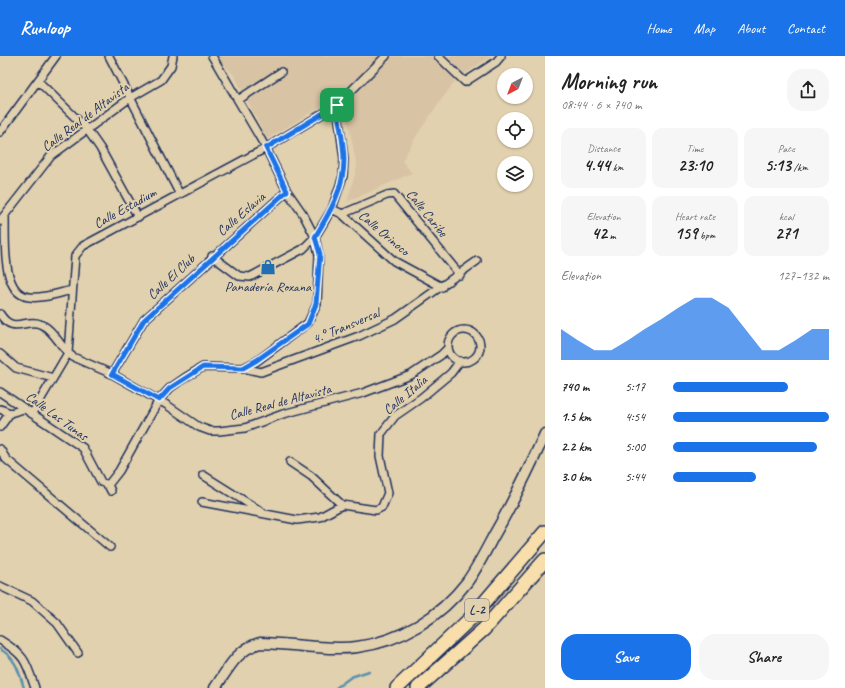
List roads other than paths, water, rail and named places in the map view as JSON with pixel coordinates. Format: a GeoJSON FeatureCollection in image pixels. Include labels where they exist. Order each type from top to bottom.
{"type":"FeatureCollection","features":[{"type":"Feature","properties":{"kind":"highway","name":"L-2"},"geometry":{"type":"LineString","coordinates":[[397,688],[471,618],[545,532]]}},
{"type":"Feature","properties":{"kind":"highway","name":"L-2"},"geometry":{"type":"LineString","coordinates":[[418,688],[484,629],[544,561]]}},
{"type":"Feature","properties":{"kind":"main road"},"geometry":{"type":"LineString","coordinates":[[215,688],[237,656],[251,645],[260,643],[336,648],[356,647],[387,640],[425,623],[449,603],[468,580],[526,476],[545,434]]}},
{"type":"Feature","properties":{"kind":"street"},"geometry":{"type":"LineString","coordinates":[[0,132],[56,56]]}},
{"type":"Feature","properties":{"kind":"street"},"geometry":{"type":"LineString","coordinates":[[109,56],[179,193]]}},
{"type":"Feature","properties":{"kind":"street","name":"Calle Real de Altavista"},"geometry":{"type":"LineString","coordinates":[[0,221],[51,156],[86,128],[130,98],[161,80],[171,66],[173,56]]}},
{"type":"Feature","properties":{"kind":"street"},"geometry":{"type":"LineString","coordinates":[[212,56],[266,148],[287,191],[315,237],[320,254],[316,304],[312,316],[300,331],[243,368]]}},
{"type":"Feature","properties":{"kind":"street","name":"Calle Estadium"},"geometry":{"type":"LineString","coordinates":[[32,414],[68,353],[75,256],[78,250],[179,193],[266,148],[337,105],[386,56]]}},
{"type":"Feature","properties":{"kind":"street"},"geometry":{"type":"LineString","coordinates":[[438,56],[465,82],[496,62],[501,56]]}},
{"type":"Feature","properties":{"kind":"street"},"geometry":{"type":"LineString","coordinates":[[238,100],[281,72]]}},
{"type":"Feature","properties":{"kind":"street"},"geometry":{"type":"LineString","coordinates":[[38,81],[86,128],[100,148],[138,217]]}},
{"type":"Feature","properties":{"kind":"street","name":"Calle El Club"},"geometry":{"type":"LineString","coordinates":[[112,374],[144,320],[212,256],[239,276],[250,277],[303,249],[315,237],[332,209],[343,176],[344,159],[337,105]]}},
{"type":"Feature","properties":{"kind":"street","name":"Calle Eslavia"},"geometry":{"type":"LineString","coordinates":[[212,256],[287,191]]}},
{"type":"Feature","properties":{"kind":"street","name":"Calle Caribe"},"geometry":{"type":"LineString","coordinates":[[342,214],[386,195],[394,194],[460,274]]}},
{"type":"Feature","properties":{"kind":"street","name":"Calle Orinoco"},"geometry":{"type":"LineString","coordinates":[[332,209],[342,214],[394,261],[442,287]]}},
{"type":"Feature","properties":{"kind":"street"},"geometry":{"type":"LineString","coordinates":[[5,214],[8,273],[12,285],[16,291],[27,297],[35,298],[72,290]]}},
{"type":"Feature","properties":{"kind":"street","name":"4.° Transversal"},"geometry":{"type":"LineString","coordinates":[[109,488],[159,400],[170,388],[203,367],[243,368],[261,372],[359,336],[395,319],[408,308],[442,287],[477,261]]}},
{"type":"Feature","properties":{"kind":"street","name":"Calle Real de Altavista"},"geometry":{"type":"LineString","coordinates":[[0,314],[3,320],[14,325],[38,323],[46,327],[68,353],[112,374],[159,400],[199,426],[210,431],[245,428],[283,414],[363,393],[411,376],[441,356],[448,348]]}},
{"type":"Feature","properties":{"kind":"street"},"geometry":{"type":"LineString","coordinates":[[466,330],[475,334],[480,343],[478,354],[471,360],[460,361],[452,357],[448,348],[451,337],[455,333],[466,330]]}},
{"type":"Feature","properties":{"kind":"street"},"geometry":{"type":"LineString","coordinates":[[0,354],[16,368],[54,378]]}},
{"type":"Feature","properties":{"kind":"street","name":"Calle Italia"},"geometry":{"type":"LineString","coordinates":[[342,505],[376,510],[382,507],[388,493],[380,456],[381,434],[395,416],[421,398],[451,373],[460,361]]}},
{"type":"Feature","properties":{"kind":"street","name":"Calle Las Tunas"},"geometry":{"type":"LineString","coordinates":[[0,392],[83,448],[101,482],[109,488]]}},
{"type":"Feature","properties":{"kind":"street"},"geometry":{"type":"LineString","coordinates":[[0,409],[10,413],[24,409]]}},
{"type":"Feature","properties":{"kind":"street"},"geometry":{"type":"LineString","coordinates":[[0,427],[10,413]]}},
{"type":"Feature","properties":{"kind":"street"},"geometry":{"type":"LineString","coordinates":[[0,449],[6,459],[110,547]]}},
{"type":"Feature","properties":{"kind":"street"},"geometry":{"type":"LineString","coordinates":[[202,502],[297,520],[320,517],[342,505],[311,476],[290,462]]}},
{"type":"Feature","properties":{"kind":"street"},"geometry":{"type":"LineString","coordinates":[[203,475],[267,515]]}},
{"type":"Feature","properties":{"kind":"street"},"geometry":{"type":"LineString","coordinates":[[0,586],[32,601],[57,624],[78,653]]}},
{"type":"Feature","properties":{"kind":"street"},"geometry":{"type":"LineString","coordinates":[[0,640],[20,653],[26,661],[36,688]]}},
{"type":"Feature","properties":{"kind":"waterway"},"geometry":{"type":"LineString","coordinates":[[0,649],[13,661],[24,688]]}},
{"type":"Feature","properties":{"kind":"waterway"},"geometry":{"type":"LineString","coordinates":[[336,688],[351,677],[369,671]]}},
{"type":"Feature","properties":{"kind":"place","name":"Panadería Roxana"},"geometry":{"type":"Point","coordinates":[268,267]}}]}
